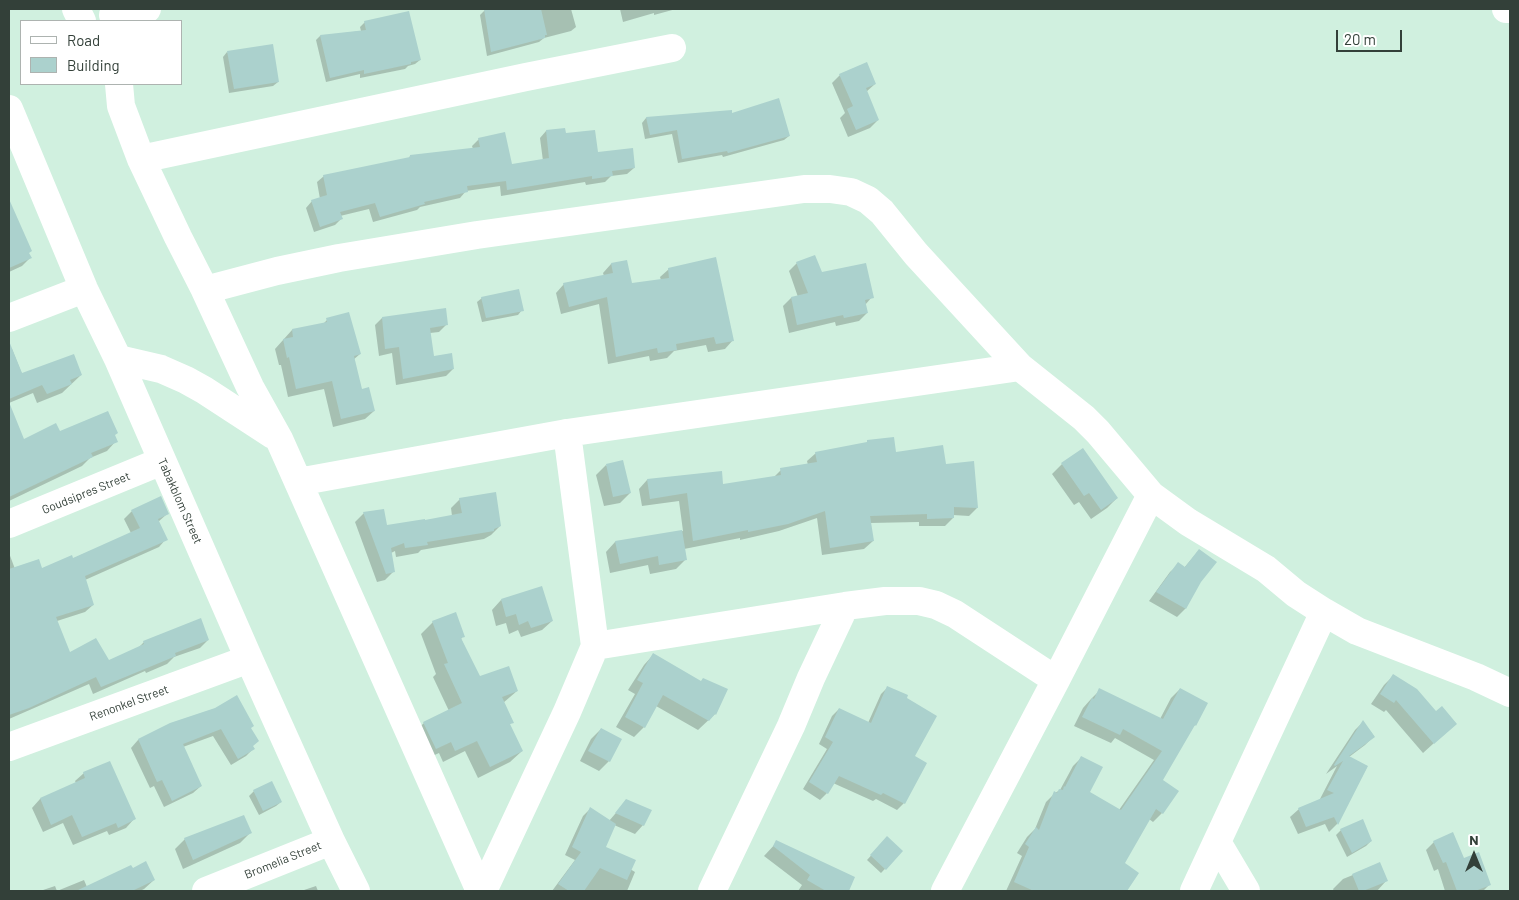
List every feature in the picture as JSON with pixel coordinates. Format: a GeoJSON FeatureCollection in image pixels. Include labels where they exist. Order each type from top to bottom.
{"type":"FeatureCollection","features":[{"type":"Feature","properties":{"kind":"street"},"geometry":{"type":"LineString","coordinates":[[113,15],[148,9]]}},
{"type":"Feature","properties":{"kind":"street"},"geometry":{"type":"LineString","coordinates":[[141,159],[672,48]]}},
{"type":"Feature","properties":{"kind":"street"},"geometry":{"type":"LineString","coordinates":[[117,91],[141,159],[250,387],[279,439],[482,891]]}},
{"type":"Feature","properties":{"kind":"street","name":"Tabakblom Street"},"geometry":{"type":"LineString","coordinates":[[9,109],[84,289],[118,359],[331,841],[356,891]]}},
{"type":"Feature","properties":{"kind":"street"},"geometry":{"type":"LineString","coordinates":[[205,290],[276,271],[410,246],[804,189],[830,189],[851,192],[868,200],[882,212],[916,254],[1020,368],[1091,425],[1151,495],[1188,522],[1266,569],[1296,594],[1324,612],[1357,630],[1396,647],[1476,677],[1510,693]]}},
{"type":"Feature","properties":{"kind":"street"},"geometry":{"type":"LineString","coordinates":[[9,318],[84,289]]}},
{"type":"Feature","properties":{"kind":"street"},"geometry":{"type":"LineString","coordinates":[[118,359],[147,364],[186,380],[279,439]]}},
{"type":"Feature","properties":{"kind":"street"},"geometry":{"type":"LineString","coordinates":[[298,482],[567,433],[1020,368]]}},
{"type":"Feature","properties":{"kind":"street"},"geometry":{"type":"LineString","coordinates":[[482,891],[567,712],[595,646],[567,433]]}},
{"type":"Feature","properties":{"kind":"street","name":"Goudsipres Street"},"geometry":{"type":"LineString","coordinates":[[9,524],[162,461]]}},
{"type":"Feature","properties":{"kind":"street"},"geometry":{"type":"LineString","coordinates":[[945,891],[1151,495]]}},
{"type":"Feature","properties":{"kind":"street"},"geometry":{"type":"LineString","coordinates":[[595,646],[845,606],[885,601],[919,601],[936,605],[955,614],[1056,680]]}},
{"type":"Feature","properties":{"kind":"street"},"geometry":{"type":"LineString","coordinates":[[712,891],[791,726],[845,606]]}},
{"type":"Feature","properties":{"kind":"street"},"geometry":{"type":"LineString","coordinates":[[1194,891],[1324,612]]}},
{"type":"Feature","properties":{"kind":"street","name":"Renonkel Street"},"geometry":{"type":"LineString","coordinates":[[9,747],[249,658]]}},
{"type":"Feature","properties":{"kind":"street","name":"Bromelia Street"},"geometry":{"type":"LineString","coordinates":[[206,891],[331,841]]}},
{"type":"Feature","properties":{"kind":"street"},"geometry":{"type":"LineString","coordinates":[[1217,842],[1246,891]]}},
{"type":"Feature","properties":{"kind":"building"},"geometry":{"type":"Polygon","coordinates":[[[484,9],[541,9],[547,35],[545,35],[545,38],[491,52],[484,9]]]}},
{"type":"Feature","properties":{"kind":"building"},"geometry":{"type":"Polygon","coordinates":[[[409,11],[421,60],[364,74],[364,70],[330,78],[320,35],[366,30],[364,21],[409,11]]]}},
{"type":"Feature","properties":{"kind":"building"},"geometry":{"type":"Polygon","coordinates":[[[273,44],[279,82],[234,89],[227,51],[273,44]]]}},
{"type":"Feature","properties":{"kind":"building"},"geometry":{"type":"Polygon","coordinates":[[[867,62],[876,84],[866,88],[879,120],[856,130],[847,109],[853,106],[839,74],[867,62]]]}},
{"type":"Feature","properties":{"kind":"building"},"geometry":{"type":"Polygon","coordinates":[[[779,98],[790,136],[728,153],[727,151],[682,159],[677,130],[650,135],[646,117],[732,110],[732,113],[779,98]]]}},
{"type":"Feature","properties":{"kind":"building"},"geometry":{"type":"Polygon","coordinates":[[[565,128],[566,133],[595,130],[598,152],[633,148],[635,168],[612,171],[613,176],[592,179],[592,176],[507,190],[506,181],[467,186],[468,192],[424,202],[425,204],[380,217],[375,203],[340,212],[343,219],[320,227],[311,200],[327,195],[323,175],[410,157],[410,155],[480,147],[478,138],[505,132],[512,164],[549,158],[546,130],[565,128]]]}},
{"type":"Feature","properties":{"kind":"building"},"geometry":{"type":"Polygon","coordinates":[[[9,199],[32,251],[29,253],[32,258],[9,268],[9,199]]]}},
{"type":"Feature","properties":{"kind":"building"},"geometry":{"type":"Polygon","coordinates":[[[815,255],[822,272],[866,263],[874,298],[865,300],[868,313],[844,318],[843,315],[797,325],[791,297],[808,293],[796,262],[815,255]]]}},
{"type":"Feature","properties":{"kind":"building"},"geometry":{"type":"Polygon","coordinates":[[[716,257],[734,341],[716,344],[714,337],[676,344],[677,350],[658,353],[657,348],[616,357],[607,297],[569,307],[563,283],[613,273],[611,263],[627,260],[632,283],[669,278],[668,268],[716,257]]]}},
{"type":"Feature","properties":{"kind":"building"},"geometry":{"type":"Polygon","coordinates":[[[519,289],[524,311],[486,318],[481,297],[519,289]]]}},
{"type":"Feature","properties":{"kind":"building"},"geometry":{"type":"Polygon","coordinates":[[[446,308],[448,325],[430,328],[434,356],[452,353],[454,369],[403,379],[399,347],[385,349],[382,317],[446,308]]]}},
{"type":"Feature","properties":{"kind":"building"},"geometry":{"type":"Polygon","coordinates":[[[349,312],[361,354],[354,356],[362,389],[369,387],[375,411],[341,419],[332,381],[296,389],[283,339],[293,337],[292,329],[327,322],[326,318],[349,312]]]}},
{"type":"Feature","properties":{"kind":"building"},"geometry":{"type":"Polygon","coordinates":[[[9,341],[22,373],[74,354],[82,375],[70,380],[72,384],[47,394],[42,385],[9,399],[9,341]]]}},
{"type":"Feature","properties":{"kind":"building"},"geometry":{"type":"Polygon","coordinates":[[[9,402],[24,439],[56,423],[60,431],[108,411],[118,433],[115,435],[118,442],[91,453],[93,457],[9,497],[9,402]]]}},
{"type":"Feature","properties":{"kind":"building"},"geometry":{"type":"Polygon","coordinates":[[[894,437],[896,452],[943,445],[946,464],[974,461],[978,508],[954,507],[954,518],[927,519],[927,514],[870,516],[874,541],[830,548],[825,511],[788,524],[693,541],[687,493],[650,499],[647,479],[722,471],[723,484],[781,475],[780,468],[817,462],[815,452],[867,442],[867,440],[894,437]]]}},
{"type":"Feature","properties":{"kind":"building"},"geometry":{"type":"Polygon","coordinates":[[[1083,448],[1118,498],[1101,510],[1089,493],[1084,496],[1061,463],[1083,448]]]}},
{"type":"Feature","properties":{"kind":"building"},"geometry":{"type":"Polygon","coordinates":[[[623,460],[631,493],[613,497],[606,464],[623,460]]]}},
{"type":"Feature","properties":{"kind":"building"},"geometry":{"type":"Polygon","coordinates":[[[496,492],[501,526],[494,529],[494,531],[427,542],[428,545],[405,548],[404,543],[391,548],[395,572],[386,574],[363,512],[384,509],[387,525],[425,520],[462,513],[459,498],[496,492]]]}},
{"type":"Feature","properties":{"kind":"building"},"geometry":{"type":"Polygon","coordinates":[[[161,496],[169,514],[158,519],[168,540],[85,576],[94,605],[56,617],[70,652],[96,638],[109,660],[144,644],[143,641],[201,618],[209,640],[175,653],[176,656],[101,687],[96,677],[29,708],[9,715],[9,569],[39,559],[42,568],[72,555],[73,558],[140,528],[131,510],[161,496]]]}},
{"type":"Feature","properties":{"kind":"building"},"geometry":{"type":"Polygon","coordinates":[[[682,530],[687,560],[659,565],[658,556],[620,564],[615,541],[682,530]]]}},
{"type":"Feature","properties":{"kind":"building"},"geometry":{"type":"Polygon","coordinates":[[[1199,549],[1217,562],[1201,582],[1186,609],[1156,592],[1178,562],[1185,567],[1199,549]]]}},
{"type":"Feature","properties":{"kind":"building"},"geometry":{"type":"Polygon","coordinates":[[[542,586],[553,621],[531,628],[528,621],[519,625],[516,614],[506,617],[501,599],[542,586]]]}},
{"type":"Feature","properties":{"kind":"building"},"geometry":{"type":"Polygon","coordinates":[[[456,612],[465,637],[461,638],[480,676],[509,666],[518,691],[502,697],[514,723],[510,724],[523,751],[490,767],[477,741],[455,751],[451,742],[436,749],[423,722],[462,703],[444,664],[448,663],[432,621],[456,612]]]}},
{"type":"Feature","properties":{"kind":"building"},"geometry":{"type":"Polygon","coordinates":[[[653,653],[701,681],[703,678],[728,689],[716,715],[709,721],[663,695],[645,728],[625,717],[643,683],[637,680],[653,653]]]}},
{"type":"Feature","properties":{"kind":"building"},"geometry":{"type":"Polygon","coordinates":[[[1393,674],[1417,689],[1436,711],[1442,706],[1457,724],[1434,744],[1396,700],[1394,703],[1380,694],[1393,674]]]}},
{"type":"Feature","properties":{"kind":"building"},"geometry":{"type":"Polygon","coordinates":[[[887,686],[908,695],[907,698],[937,716],[915,756],[927,763],[905,804],[883,793],[881,795],[839,776],[828,794],[809,782],[833,742],[825,737],[839,708],[871,723],[887,686]]]}},
{"type":"Feature","properties":{"kind":"building"},"geometry":{"type":"Polygon","coordinates":[[[1099,688],[1163,719],[1180,688],[1208,703],[1163,780],[1179,791],[1163,814],[1156,809],[1125,863],[1139,873],[1127,891],[1034,891],[1014,882],[1029,847],[1025,844],[1036,827],[1039,830],[1054,791],[1057,793],[1059,789],[1063,790],[1081,756],[1103,767],[1090,792],[1121,810],[1162,751],[1123,729],[1120,735],[1082,717],[1099,688]]]}},
{"type":"Feature","properties":{"kind":"building"},"geometry":{"type":"Polygon","coordinates":[[[237,695],[254,726],[251,728],[259,741],[253,746],[255,749],[238,759],[221,729],[183,744],[202,786],[172,801],[162,780],[157,782],[138,739],[170,723],[215,708],[237,695]]]}},
{"type":"Feature","properties":{"kind":"building"},"geometry":{"type":"Polygon","coordinates":[[[1363,720],[1375,737],[1349,756],[1368,766],[1338,825],[1334,817],[1306,827],[1298,808],[1334,793],[1327,790],[1343,761],[1334,765],[1363,720]]]}},
{"type":"Feature","properties":{"kind":"building"},"geometry":{"type":"Polygon","coordinates":[[[601,728],[622,739],[610,762],[588,751],[601,728]]]}},
{"type":"Feature","properties":{"kind":"building"},"geometry":{"type":"Polygon","coordinates":[[[110,761],[136,819],[118,828],[116,823],[82,837],[72,815],[51,825],[40,798],[85,778],[83,772],[110,761]]]}},
{"type":"Feature","properties":{"kind":"building"},"geometry":{"type":"Polygon","coordinates":[[[272,781],[282,802],[263,811],[253,790],[272,781]]]}},
{"type":"Feature","properties":{"kind":"building"},"geometry":{"type":"Polygon","coordinates":[[[626,799],[652,810],[644,826],[615,813],[626,799]]]}},
{"type":"Feature","properties":{"kind":"building"},"geometry":{"type":"Polygon","coordinates":[[[590,807],[616,824],[606,847],[636,860],[627,880],[600,868],[584,891],[569,891],[558,884],[581,852],[572,847],[590,807]]]}},
{"type":"Feature","properties":{"kind":"building"},"geometry":{"type":"Polygon","coordinates":[[[244,815],[252,833],[193,860],[184,838],[244,815]]]}},
{"type":"Feature","properties":{"kind":"building"},"geometry":{"type":"Polygon","coordinates":[[[1363,819],[1372,841],[1352,853],[1340,829],[1363,819]]]}},
{"type":"Feature","properties":{"kind":"building"},"geometry":{"type":"Polygon","coordinates":[[[1453,832],[1464,858],[1479,852],[1491,885],[1475,891],[1457,891],[1446,862],[1443,863],[1433,841],[1453,832]]]}},
{"type":"Feature","properties":{"kind":"building"},"geometry":{"type":"Polygon","coordinates":[[[887,836],[903,851],[886,870],[870,855],[887,836]]]}},
{"type":"Feature","properties":{"kind":"building"},"geometry":{"type":"Polygon","coordinates":[[[776,840],[855,877],[849,891],[826,891],[807,880],[810,875],[773,846],[776,840]]]}},
{"type":"Feature","properties":{"kind":"building"},"geometry":{"type":"Polygon","coordinates":[[[146,861],[155,880],[132,891],[76,891],[131,865],[133,868],[146,861]]]}},
{"type":"Feature","properties":{"kind":"building"},"geometry":{"type":"Polygon","coordinates":[[[1380,862],[1388,881],[1359,891],[1352,874],[1380,862]]]}}]}
